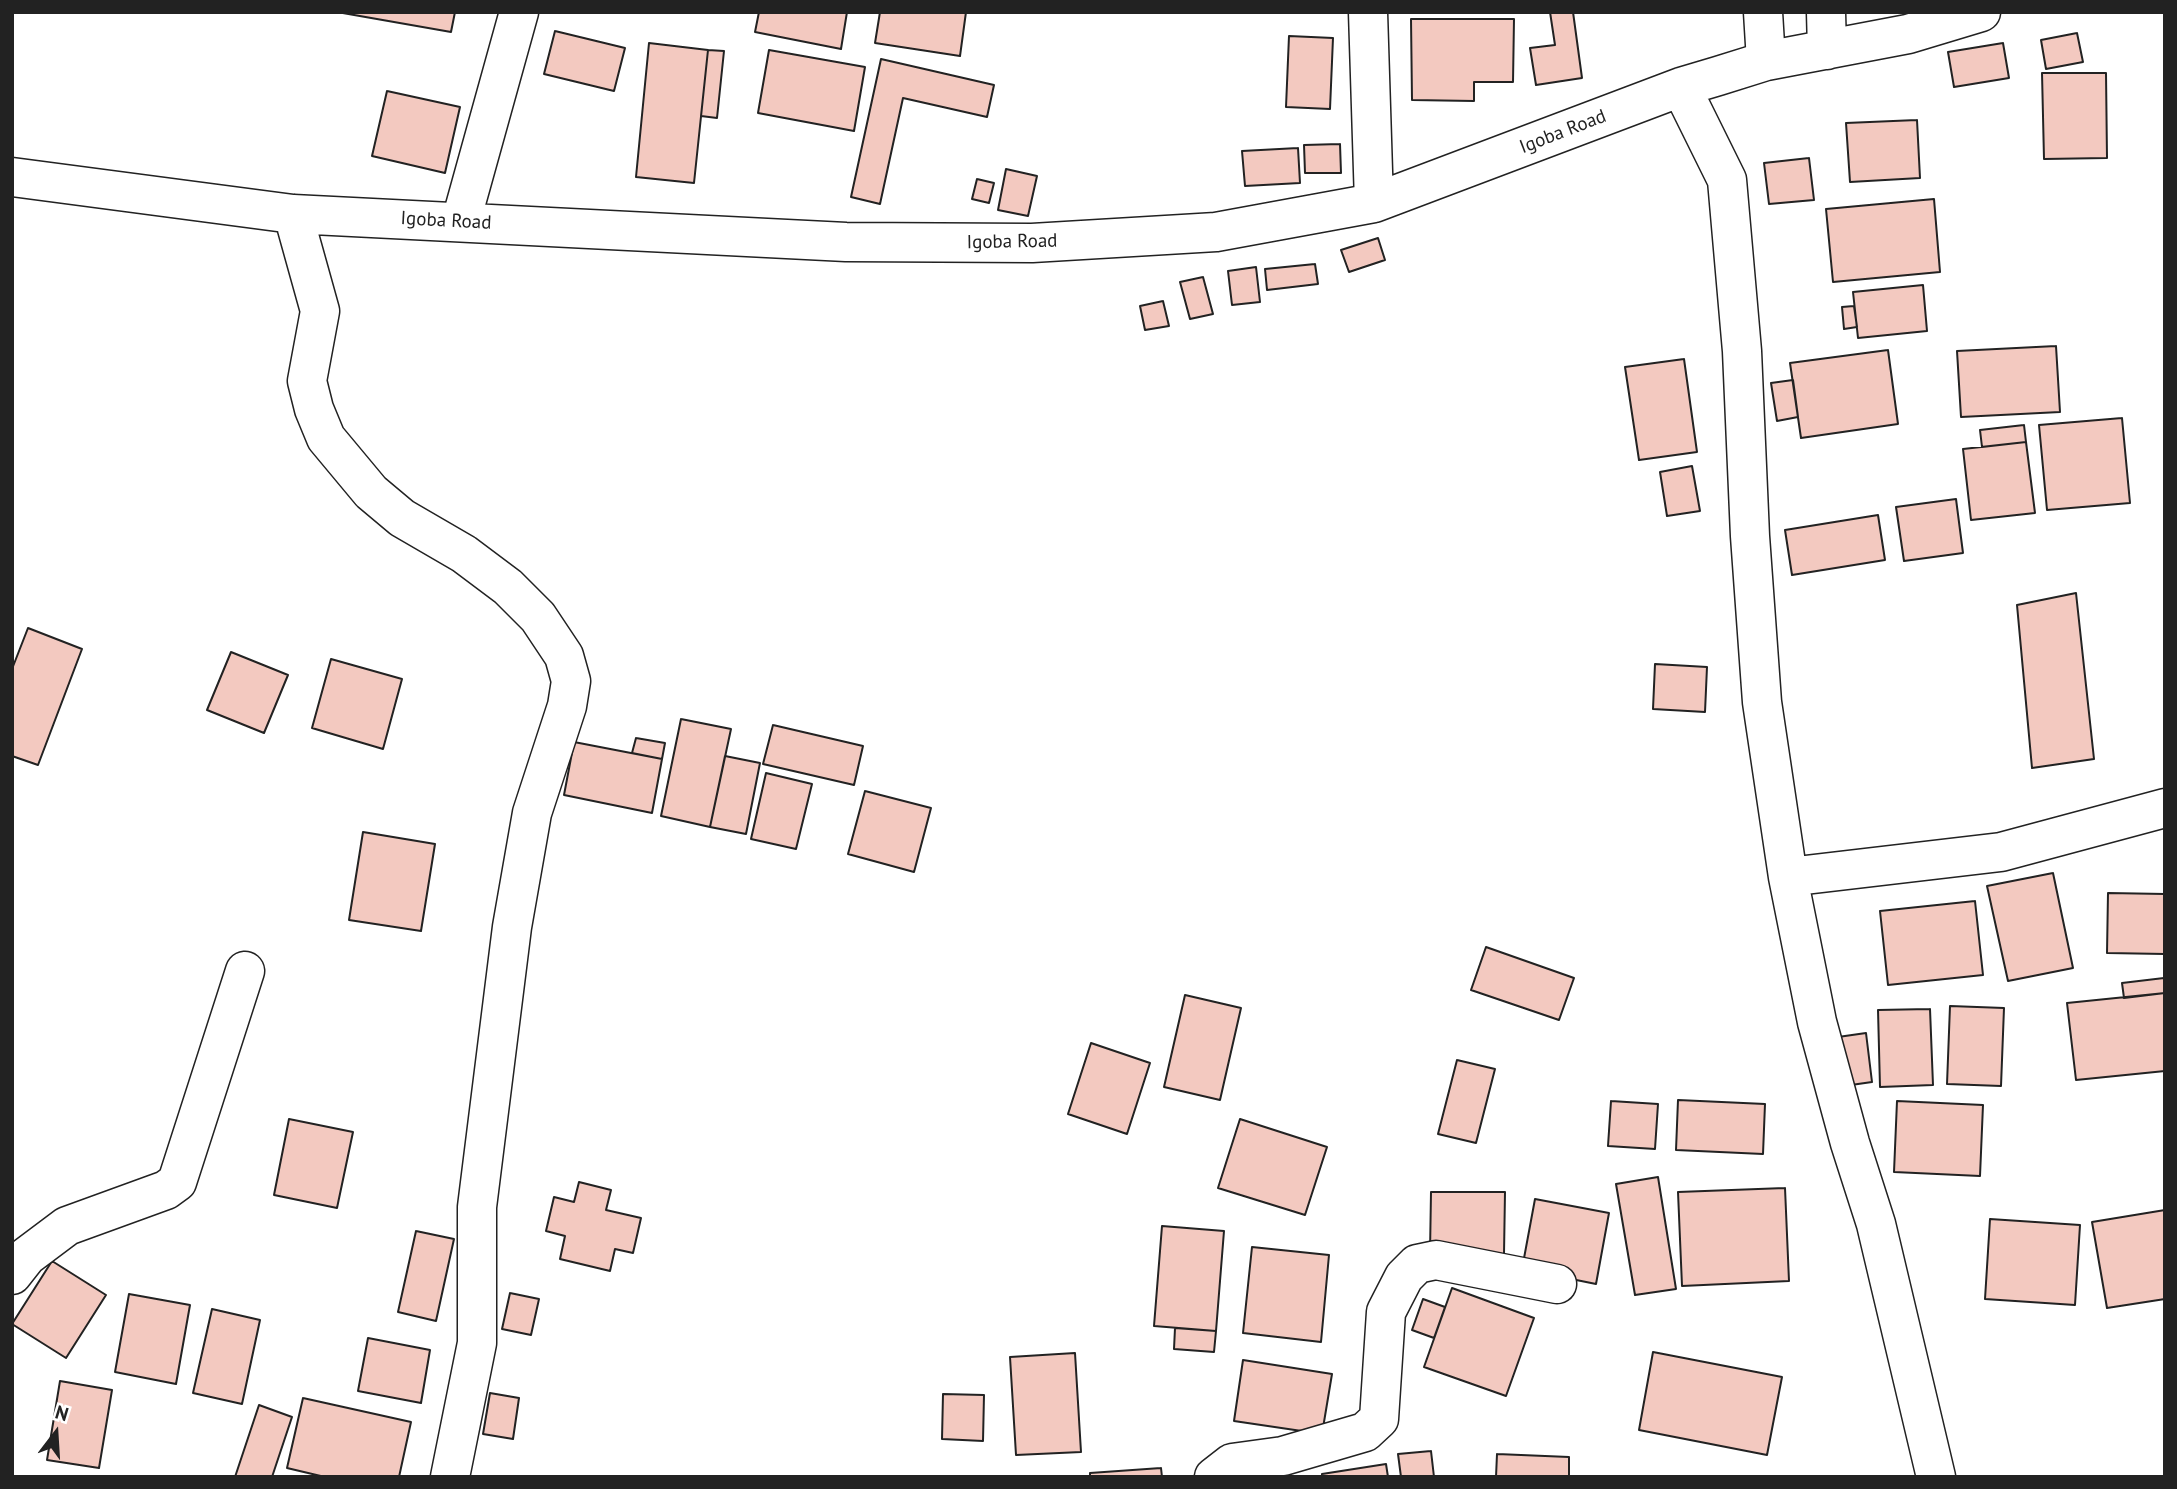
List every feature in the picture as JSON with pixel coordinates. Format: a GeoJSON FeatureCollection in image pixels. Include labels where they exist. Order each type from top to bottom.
{"type":"FeatureCollection","features":[{"type":"Feature","properties":{"kind":"street"},"geometry":{"type":"LineString","coordinates":[[461,221],[519,12]]}},
{"type":"Feature","properties":{"kind":"street"},"geometry":{"type":"LineString","coordinates":[[1368,12],[1374,203]]}},
{"type":"Feature","properties":{"kind":"street"},"geometry":{"type":"LineString","coordinates":[[1763,12],[1766,61]]}},
{"type":"Feature","properties":{"kind":"street"},"geometry":{"type":"LineString","coordinates":[[1826,12],[1828,50]]}},
{"type":"Feature","properties":{"kind":"street","name":"Igoba Road"},"geometry":{"type":"LineString","coordinates":[[12,177],[293,214],[846,242],[1032,243],[1216,232],[1374,203],[1681,87],[1766,61],[1908,34],[1981,12]]}},
{"type":"Feature","properties":{"kind":"street"},"geometry":{"type":"LineString","coordinates":[[1681,87],[1727,180],[1742,351],[1762,702],[1788,877],[1817,1022],[1850,1143],[1876,1224],[1936,1477]]}},
{"type":"Feature","properties":{"kind":"street"},"geometry":{"type":"LineString","coordinates":[[293,214],[320,311],[307,381],[314,409],[326,438],[371,492],[402,518],[464,554],[508,587],[538,617],[564,656],[571,681],[567,706],[532,813],[512,927],[477,1207],[477,1343],[450,1477]]}},
{"type":"Feature","properties":{"kind":"street"},"geometry":{"type":"LineString","coordinates":[[1788,877],[2001,852],[2165,808]]}},
{"type":"Feature","properties":{"kind":"street"},"geometry":{"type":"LineString","coordinates":[[12,1275],[27,1256],[67,1226],[166,1190],[177,1182],[245,971]]}},
{"type":"Feature","properties":{"kind":"street"},"geometry":{"type":"LineString","coordinates":[[1214,1477],[1232,1463],[1283,1456],[1365,1432],[1379,1419],[1386,1312],[1404,1277],[1418,1264],[1436,1260],[1557,1284]]}},
{"type":"Feature","properties":{"kind":"building"},"geometry":{"type":"Polygon","coordinates":[[[337,12],[455,12],[451,32],[337,12]]]}},
{"type":"Feature","properties":{"kind":"building"},"geometry":{"type":"Polygon","coordinates":[[[759,12],[847,12],[841,49],[755,32],[759,12]]]}},
{"type":"Feature","properties":{"kind":"building"},"geometry":{"type":"Polygon","coordinates":[[[880,12],[966,12],[960,56],[875,43],[880,12]]]}},
{"type":"Feature","properties":{"kind":"building"},"geometry":{"type":"Polygon","coordinates":[[[1550,12],[1573,12],[1582,78],[1536,85],[1530,48],[1555,45],[1550,12]]]}},
{"type":"Feature","properties":{"kind":"building"},"geometry":{"type":"Polygon","coordinates":[[[1411,19],[1514,19],[1513,82],[1474,82],[1474,101],[1412,100],[1411,19]]]}},
{"type":"Feature","properties":{"kind":"building"},"geometry":{"type":"Polygon","coordinates":[[[555,31],[625,48],[614,91],[544,74],[555,31]]]}},
{"type":"Feature","properties":{"kind":"building"},"geometry":{"type":"Polygon","coordinates":[[[2077,33],[2083,62],[2046,69],[2041,40],[2077,33]]]}},
{"type":"Feature","properties":{"kind":"building"},"geometry":{"type":"Polygon","coordinates":[[[1289,36],[1333,38],[1330,109],[1286,107],[1289,36]]]}},
{"type":"Feature","properties":{"kind":"building"},"geometry":{"type":"Polygon","coordinates":[[[649,43],[708,50],[694,183],[636,177],[649,43]]]}},
{"type":"Feature","properties":{"kind":"building"},"geometry":{"type":"Polygon","coordinates":[[[2003,43],[2009,78],[1954,87],[1948,52],[2003,43]]]}},
{"type":"Feature","properties":{"kind":"building"},"geometry":{"type":"Polygon","coordinates":[[[708,50],[724,51],[717,118],[701,116],[708,50]]]}},
{"type":"Feature","properties":{"kind":"building"},"geometry":{"type":"Polygon","coordinates":[[[769,50],[865,67],[854,131],[758,113],[769,50]]]}},
{"type":"Feature","properties":{"kind":"building"},"geometry":{"type":"Polygon","coordinates":[[[881,59],[994,85],[987,117],[903,98],[880,204],[851,197],[881,59]]]}},
{"type":"Feature","properties":{"kind":"building"},"geometry":{"type":"Polygon","coordinates":[[[2042,73],[2106,73],[2107,158],[2044,159],[2042,73]]]}},
{"type":"Feature","properties":{"kind":"building"},"geometry":{"type":"Polygon","coordinates":[[[387,91],[460,107],[445,173],[372,156],[387,91]]]}},
{"type":"Feature","properties":{"kind":"building"},"geometry":{"type":"Polygon","coordinates":[[[1917,120],[1920,178],[1850,182],[1846,123],[1917,120]]]}},
{"type":"Feature","properties":{"kind":"building"},"geometry":{"type":"Polygon","coordinates":[[[1340,144],[1341,173],[1305,173],[1304,145],[1340,144]]]}},
{"type":"Feature","properties":{"kind":"building"},"geometry":{"type":"Polygon","coordinates":[[[1298,148],[1300,183],[1245,186],[1242,151],[1298,148]]]}},
{"type":"Feature","properties":{"kind":"building"},"geometry":{"type":"Polygon","coordinates":[[[1809,158],[1814,200],[1769,204],[1764,163],[1809,158]]]}},
{"type":"Feature","properties":{"kind":"building"},"geometry":{"type":"Polygon","coordinates":[[[1006,169],[1037,176],[1028,216],[998,210],[1006,169]]]}},
{"type":"Feature","properties":{"kind":"building"},"geometry":{"type":"Polygon","coordinates":[[[977,179],[994,183],[989,203],[972,199],[977,179]]]}},
{"type":"Feature","properties":{"kind":"building"},"geometry":{"type":"Polygon","coordinates":[[[1934,199],[1940,272],[1833,282],[1826,209],[1934,199]]]}},
{"type":"Feature","properties":{"kind":"building"},"geometry":{"type":"Polygon","coordinates":[[[1378,238],[1385,260],[1349,272],[1341,250],[1378,238]]]}},
{"type":"Feature","properties":{"kind":"building"},"geometry":{"type":"Polygon","coordinates":[[[1315,264],[1318,284],[1267,290],[1265,269],[1315,264]]]}},
{"type":"Feature","properties":{"kind":"building"},"geometry":{"type":"Polygon","coordinates":[[[1256,267],[1260,302],[1232,305],[1228,271],[1256,267]]]}},
{"type":"Feature","properties":{"kind":"building"},"geometry":{"type":"Polygon","coordinates":[[[1203,277],[1213,314],[1190,319],[1180,282],[1203,277]]]}},
{"type":"Feature","properties":{"kind":"building"},"geometry":{"type":"Polygon","coordinates":[[[1923,285],[1927,331],[1858,338],[1853,292],[1923,285]]]}},
{"type":"Feature","properties":{"kind":"building"},"geometry":{"type":"Polygon","coordinates":[[[1163,301],[1169,326],[1145,330],[1140,306],[1163,301]]]}},
{"type":"Feature","properties":{"kind":"building"},"geometry":{"type":"Polygon","coordinates":[[[1854,306],[1857,327],[1844,329],[1842,307],[1854,306]]]}},
{"type":"Feature","properties":{"kind":"building"},"geometry":{"type":"Polygon","coordinates":[[[2056,346],[2060,412],[1961,417],[1957,351],[2056,346]]]}},
{"type":"Feature","properties":{"kind":"building"},"geometry":{"type":"Polygon","coordinates":[[[1888,350],[1898,424],[1801,438],[1790,363],[1888,350]]]}},
{"type":"Feature","properties":{"kind":"building"},"geometry":{"type":"Polygon","coordinates":[[[1684,359],[1697,452],[1639,460],[1625,367],[1684,359]]]}},
{"type":"Feature","properties":{"kind":"building"},"geometry":{"type":"Polygon","coordinates":[[[1793,380],[1798,417],[1777,421],[1771,383],[1793,380]]]}},
{"type":"Feature","properties":{"kind":"building"},"geometry":{"type":"Polygon","coordinates":[[[2122,418],[2130,503],[2047,510],[2039,425],[2122,418]]]}},
{"type":"Feature","properties":{"kind":"building"},"geometry":{"type":"Polygon","coordinates":[[[2024,425],[2026,442],[1982,447],[1980,430],[2024,425]]]}},
{"type":"Feature","properties":{"kind":"building"},"geometry":{"type":"Polygon","coordinates":[[[2026,442],[2035,513],[1971,520],[1963,449],[2026,442]]]}},
{"type":"Feature","properties":{"kind":"building"},"geometry":{"type":"Polygon","coordinates":[[[1692,466],[1700,511],[1667,516],[1660,472],[1692,466]]]}},
{"type":"Feature","properties":{"kind":"building"},"geometry":{"type":"Polygon","coordinates":[[[1956,499],[1963,553],[1904,561],[1896,507],[1956,499]]]}},
{"type":"Feature","properties":{"kind":"building"},"geometry":{"type":"Polygon","coordinates":[[[1878,515],[1885,560],[1792,575],[1785,530],[1878,515]]]}},
{"type":"Feature","properties":{"kind":"building"},"geometry":{"type":"Polygon","coordinates":[[[2076,593],[2094,759],[2032,768],[2017,605],[2076,593]]]}},
{"type":"Feature","properties":{"kind":"building"},"geometry":{"type":"Polygon","coordinates":[[[28,628],[82,649],[38,765],[12,756],[12,669],[28,628]]]}},
{"type":"Feature","properties":{"kind":"building"},"geometry":{"type":"Polygon","coordinates":[[[231,652],[288,675],[264,733],[207,710],[231,652]]]}},
{"type":"Feature","properties":{"kind":"building"},"geometry":{"type":"Polygon","coordinates":[[[331,659],[402,679],[383,749],[312,728],[331,659]]]}},
{"type":"Feature","properties":{"kind":"building"},"geometry":{"type":"Polygon","coordinates":[[[1655,664],[1707,667],[1705,712],[1653,709],[1655,664]]]}},
{"type":"Feature","properties":{"kind":"building"},"geometry":{"type":"Polygon","coordinates":[[[681,719],[731,729],[710,827],[661,816],[681,719]]]}},
{"type":"Feature","properties":{"kind":"building"},"geometry":{"type":"Polygon","coordinates":[[[773,725],[863,746],[854,785],[763,764],[773,725]]]}},
{"type":"Feature","properties":{"kind":"building"},"geometry":{"type":"Polygon","coordinates":[[[636,738],[665,743],[662,759],[632,753],[636,738]]]}},
{"type":"Feature","properties":{"kind":"building"},"geometry":{"type":"Polygon","coordinates":[[[574,742],[662,759],[652,813],[564,795],[574,742]]]}},
{"type":"Feature","properties":{"kind":"building"},"geometry":{"type":"Polygon","coordinates":[[[725,756],[760,763],[746,834],[710,827],[725,756]]]}},
{"type":"Feature","properties":{"kind":"building"},"geometry":{"type":"Polygon","coordinates":[[[766,773],[812,784],[796,849],[751,839],[766,773]]]}},
{"type":"Feature","properties":{"kind":"building"},"geometry":{"type":"Polygon","coordinates":[[[865,791],[931,808],[914,872],[848,854],[865,791]]]}},
{"type":"Feature","properties":{"kind":"building"},"geometry":{"type":"Polygon","coordinates":[[[363,832],[435,844],[421,931],[349,920],[363,832]]]}},
{"type":"Feature","properties":{"kind":"building"},"geometry":{"type":"Polygon","coordinates":[[[2053,873],[2073,968],[2008,981],[1987,886],[2053,873]]]}},
{"type":"Feature","properties":{"kind":"building"},"geometry":{"type":"Polygon","coordinates":[[[2108,893],[2165,894],[2165,954],[2107,953],[2108,893]]]}},
{"type":"Feature","properties":{"kind":"building"},"geometry":{"type":"Polygon","coordinates":[[[1975,901],[1983,975],[1888,985],[1880,911],[1975,901]]]}},
{"type":"Feature","properties":{"kind":"building"},"geometry":{"type":"Polygon","coordinates":[[[1486,947],[1574,978],[1559,1020],[1471,990],[1486,947]]]}},
{"type":"Feature","properties":{"kind":"building"},"geometry":{"type":"Polygon","coordinates":[[[2164,978],[2165,993],[2124,998],[2122,983],[2164,978]]]}},
{"type":"Feature","properties":{"kind":"building"},"geometry":{"type":"Polygon","coordinates":[[[2165,993],[2165,1071],[2076,1080],[2067,1003],[2165,993]]]}},
{"type":"Feature","properties":{"kind":"building"},"geometry":{"type":"Polygon","coordinates":[[[1185,995],[1241,1008],[1220,1100],[1164,1087],[1185,995]]]}},
{"type":"Feature","properties":{"kind":"building"},"geometry":{"type":"Polygon","coordinates":[[[1950,1006],[2004,1008],[2001,1086],[1947,1084],[1950,1006]]]}},
{"type":"Feature","properties":{"kind":"building"},"geometry":{"type":"Polygon","coordinates":[[[1930,1009],[1933,1085],[1880,1087],[1878,1010],[1930,1009]]]}},
{"type":"Feature","properties":{"kind":"building"},"geometry":{"type":"Polygon","coordinates":[[[1866,1033],[1872,1082],[1837,1087],[1831,1038],[1866,1033]]]}},
{"type":"Feature","properties":{"kind":"building"},"geometry":{"type":"Polygon","coordinates":[[[1091,1043],[1150,1063],[1127,1134],[1068,1114],[1091,1043]]]}},
{"type":"Feature","properties":{"kind":"building"},"geometry":{"type":"Polygon","coordinates":[[[1457,1060],[1495,1069],[1476,1143],[1438,1134],[1457,1060]]]}},
{"type":"Feature","properties":{"kind":"building"},"geometry":{"type":"Polygon","coordinates":[[[1678,1100],[1765,1104],[1763,1154],[1676,1150],[1678,1100]]]}},
{"type":"Feature","properties":{"kind":"building"},"geometry":{"type":"Polygon","coordinates":[[[1611,1101],[1658,1104],[1655,1149],[1608,1146],[1611,1101]]]}},
{"type":"Feature","properties":{"kind":"building"},"geometry":{"type":"Polygon","coordinates":[[[1897,1101],[1983,1105],[1980,1176],[1894,1172],[1897,1101]]]}},
{"type":"Feature","properties":{"kind":"building"},"geometry":{"type":"Polygon","coordinates":[[[289,1119],[353,1132],[337,1208],[274,1195],[289,1119]]]}},
{"type":"Feature","properties":{"kind":"building"},"geometry":{"type":"Polygon","coordinates":[[[1240,1119],[1327,1147],[1305,1215],[1218,1188],[1240,1119]]]}},
{"type":"Feature","properties":{"kind":"building"},"geometry":{"type":"Polygon","coordinates":[[[1658,1177],[1676,1289],[1635,1295],[1616,1184],[1658,1177]]]}},
{"type":"Feature","properties":{"kind":"building"},"geometry":{"type":"Polygon","coordinates":[[[579,1182],[611,1190],[606,1210],[641,1218],[633,1253],[615,1249],[610,1271],[560,1259],[565,1236],[546,1231],[554,1197],[574,1202],[579,1182]]]}},
{"type":"Feature","properties":{"kind":"building"},"geometry":{"type":"Polygon","coordinates":[[[1785,1188],[1789,1281],[1682,1286],[1678,1192],[1785,1188]]]}},
{"type":"Feature","properties":{"kind":"building"},"geometry":{"type":"Polygon","coordinates":[[[1431,1192],[1505,1192],[1504,1254],[1430,1253],[1431,1192]]]}},
{"type":"Feature","properties":{"kind":"building"},"geometry":{"type":"Polygon","coordinates":[[[1535,1199],[1609,1213],[1596,1284],[1522,1269],[1535,1199]]]}},
{"type":"Feature","properties":{"kind":"building"},"geometry":{"type":"Polygon","coordinates":[[[2165,1210],[2165,1299],[2107,1308],[2092,1222],[2165,1210]]]}},
{"type":"Feature","properties":{"kind":"building"},"geometry":{"type":"Polygon","coordinates":[[[1990,1219],[2080,1225],[2075,1305],[1985,1299],[1990,1219]]]}},
{"type":"Feature","properties":{"kind":"building"},"geometry":{"type":"Polygon","coordinates":[[[1162,1226],[1224,1231],[1216,1331],[1154,1326],[1162,1226]]]}},
{"type":"Feature","properties":{"kind":"building"},"geometry":{"type":"Polygon","coordinates":[[[416,1231],[454,1239],[436,1321],[398,1312],[416,1231]]]}},
{"type":"Feature","properties":{"kind":"building"},"geometry":{"type":"Polygon","coordinates":[[[1252,1247],[1329,1255],[1321,1342],[1243,1333],[1252,1247]]]}},
{"type":"Feature","properties":{"kind":"building"},"geometry":{"type":"Polygon","coordinates":[[[52,1261],[106,1295],[66,1358],[12,1324],[52,1261]]]}},
{"type":"Feature","properties":{"kind":"building"},"geometry":{"type":"Polygon","coordinates":[[[1452,1288],[1534,1318],[1506,1396],[1424,1367],[1452,1288]]]}},
{"type":"Feature","properties":{"kind":"building"},"geometry":{"type":"Polygon","coordinates":[[[510,1293],[539,1299],[531,1335],[502,1329],[510,1293]]]}},
{"type":"Feature","properties":{"kind":"building"},"geometry":{"type":"Polygon","coordinates":[[[129,1294],[190,1305],[176,1384],[115,1372],[129,1294]]]}},
{"type":"Feature","properties":{"kind":"building"},"geometry":{"type":"Polygon","coordinates":[[[1423,1299],[1445,1307],[1434,1338],[1412,1330],[1423,1299]]]}},
{"type":"Feature","properties":{"kind":"building"},"geometry":{"type":"Polygon","coordinates":[[[212,1309],[260,1320],[242,1404],[193,1393],[212,1309]]]}},
{"type":"Feature","properties":{"kind":"building"},"geometry":{"type":"Polygon","coordinates":[[[1175,1328],[1216,1331],[1214,1352],[1174,1349],[1175,1328]]]}},
{"type":"Feature","properties":{"kind":"building"},"geometry":{"type":"Polygon","coordinates":[[[368,1338],[430,1350],[421,1403],[358,1391],[368,1338]]]}},
{"type":"Feature","properties":{"kind":"building"},"geometry":{"type":"Polygon","coordinates":[[[1653,1352],[1782,1377],[1767,1455],[1639,1430],[1653,1352]]]}},
{"type":"Feature","properties":{"kind":"building"},"geometry":{"type":"Polygon","coordinates":[[[1075,1353],[1081,1452],[1016,1455],[1010,1357],[1075,1353]]]}},
{"type":"Feature","properties":{"kind":"building"},"geometry":{"type":"Polygon","coordinates":[[[1243,1360],[1332,1374],[1322,1434],[1234,1421],[1243,1360]]]}},
{"type":"Feature","properties":{"kind":"building"},"geometry":{"type":"Polygon","coordinates":[[[60,1381],[112,1390],[99,1468],[47,1460],[60,1381]]]}},
{"type":"Feature","properties":{"kind":"building"},"geometry":{"type":"Polygon","coordinates":[[[490,1393],[519,1398],[513,1439],[483,1434],[490,1393]]]}},
{"type":"Feature","properties":{"kind":"building"},"geometry":{"type":"Polygon","coordinates":[[[943,1394],[984,1395],[983,1441],[942,1439],[943,1394]]]}},
{"type":"Feature","properties":{"kind":"building"},"geometry":{"type":"Polygon","coordinates":[[[303,1398],[411,1422],[399,1477],[325,1477],[287,1468],[303,1398]]]}},
{"type":"Feature","properties":{"kind":"building"},"geometry":{"type":"Polygon","coordinates":[[[259,1405],[292,1417],[272,1477],[235,1477],[259,1405]]]}},
{"type":"Feature","properties":{"kind":"building"},"geometry":{"type":"Polygon","coordinates":[[[1431,1451],[1434,1477],[1401,1477],[1398,1454],[1431,1451]]]}},
{"type":"Feature","properties":{"kind":"building"},"geometry":{"type":"Polygon","coordinates":[[[1497,1454],[1569,1457],[1569,1477],[1496,1477],[1497,1454]]]}},
{"type":"Feature","properties":{"kind":"building"},"geometry":{"type":"Polygon","coordinates":[[[1386,1464],[1388,1477],[1322,1477],[1322,1474],[1386,1464]]]}},
{"type":"Feature","properties":{"kind":"building"},"geometry":{"type":"Polygon","coordinates":[[[1161,1468],[1162,1477],[1090,1477],[1090,1473],[1161,1468]]]}}]}
